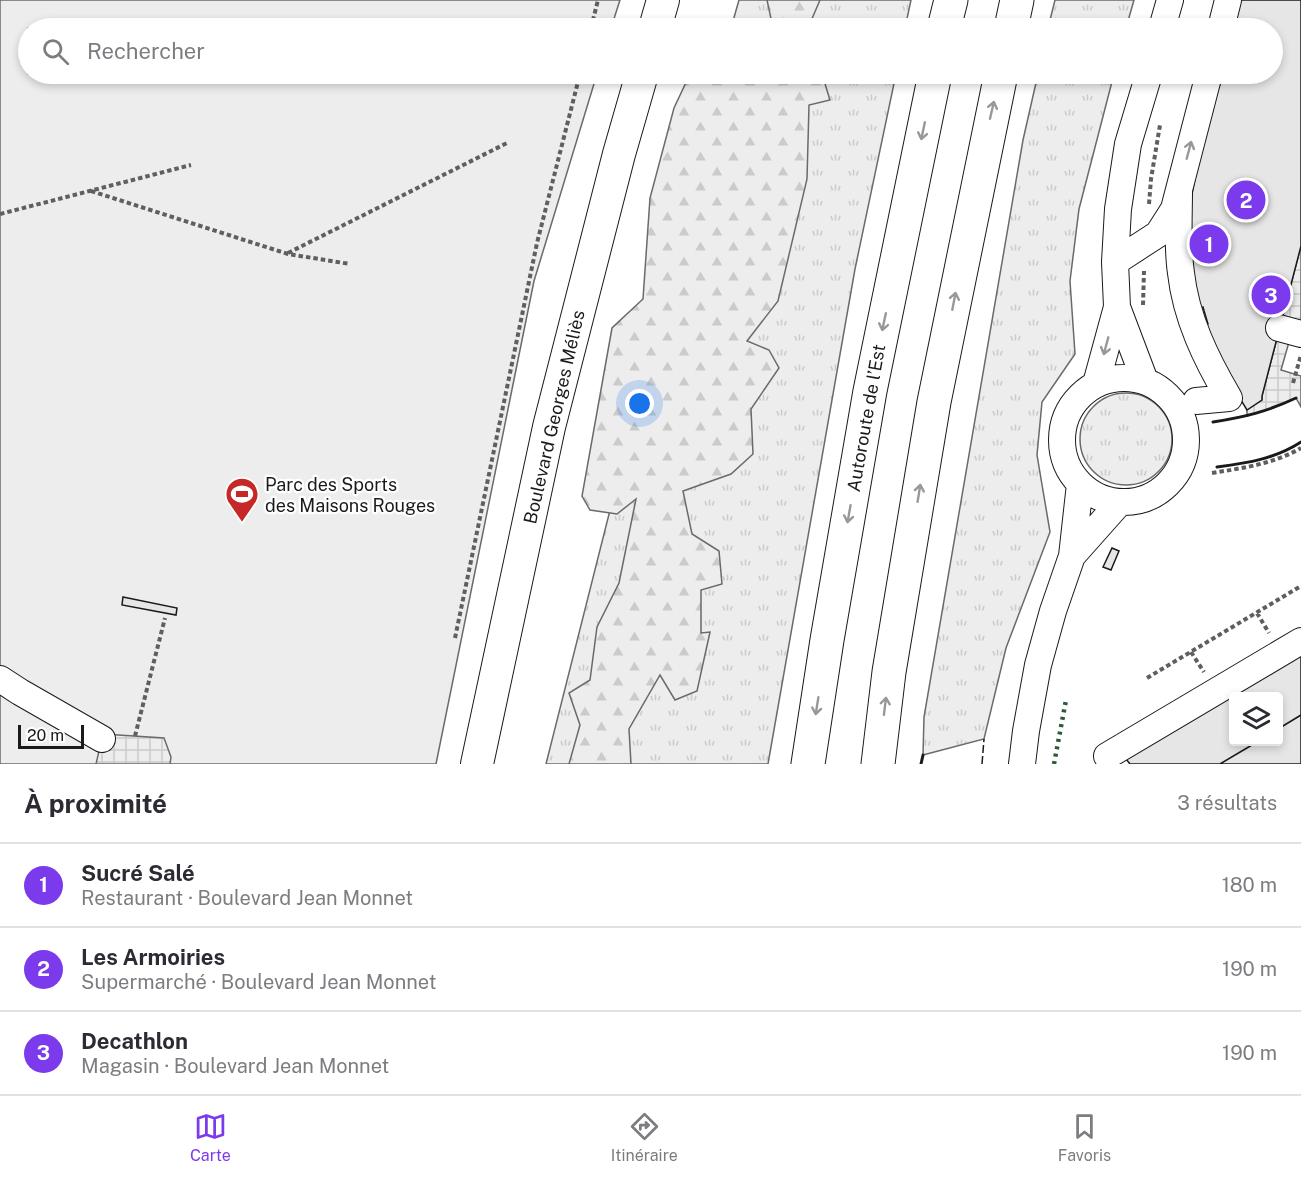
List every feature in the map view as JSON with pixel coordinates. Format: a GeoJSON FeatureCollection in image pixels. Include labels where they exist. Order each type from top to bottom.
{"type":"FeatureCollection","features":[{"type":"Feature","properties":{"kind":"highway"},"geometry":{"type":"LineString","coordinates":[[946,18],[951,0]]}},
{"type":"Feature","properties":{"kind":"highway"},"geometry":{"type":"LineString","coordinates":[[1013,18],[1017,0]]}},
{"type":"Feature","properties":{"kind":"highway","name":"Autoroute de l’Est"},"geometry":{"type":"LineString","coordinates":[[808,764],[870,391],[933,84]]}},
{"type":"Feature","properties":{"kind":"highway"},"geometry":{"type":"LineString","coordinates":[[878,764],[889,672],[934,402],[998,84]]}},
{"type":"Feature","properties":{"kind":"main road"},"geometry":{"type":"LineString","coordinates":[[658,18],[663,0]]}},
{"type":"Feature","properties":{"kind":"main road","name":"Boulevard Georges Méliès"},"geometry":{"type":"LineString","coordinates":[[477,764],[549,427],[639,84]]}},
{"type":"Feature","properties":{"kind":"street"},"geometry":{"type":"LineString","coordinates":[[1165,18],[1170,0]]}},
{"type":"Feature","properties":{"kind":"street"},"geometry":{"type":"LineString","coordinates":[[1224,18],[1228,0]]}},
{"type":"Feature","properties":{"kind":"street"},"geometry":{"type":"LineString","coordinates":[[1096,384],[1117,307],[1115,262],[1118,209],[1128,144],[1146,84]]}},
{"type":"Feature","properties":{"kind":"street"},"geometry":{"type":"LineString","coordinates":[[1115,262],[1158,234],[1174,209],[1206,84]]}},
{"type":"Feature","properties":{"kind":"street"},"geometry":{"type":"LineString","coordinates":[[1179,190],[1180,272],[1186,304],[1209,363],[1229,398],[1196,401]]}},
{"type":"Feature","properties":{"kind":"street"},"geometry":{"type":"LineString","coordinates":[[1117,307],[1145,381]]}},
{"type":"Feature","properties":{"kind":"street"},"geometry":{"type":"LineString","coordinates":[[1129,378],[1145,381],[1164,392],[1178,408],[1185,428],[1186,445],[1183,461],[1173,478],[1158,492],[1140,500],[1120,502],[1105,499],[1091,493],[1080,484],[1068,468],[1063,449],[1063,430],[1069,411],[1080,396],[1096,384],[1112,379],[1129,378]]}},
{"type":"Feature","properties":{"kind":"street"},"geometry":{"type":"LineString","coordinates":[[1023,764],[1026,731],[1038,665],[1072,556],[1080,484]]}},
{"type":"Feature","properties":{"kind":"street"},"geometry":{"type":"LineString","coordinates":[[1072,556],[1120,502]]}},
{"type":"Feature","properties":{"kind":"street"},"geometry":{"type":"LineString","coordinates":[[1107,756],[1301,640]]}},
{"type":"Feature","properties":{"kind":"street"},"geometry":{"type":"LineString","coordinates":[[0,679],[102,740]]}},
{"type":"Feature","properties":{"kind":"path"},"geometry":{"type":"LineString","coordinates":[[594,18],[598,0]]}},
{"type":"Feature","properties":{"kind":"path"},"geometry":{"type":"LineString","coordinates":[[455,638],[535,255],[578,84]]}},
{"type":"Feature","properties":{"kind":"path"},"geometry":{"type":"LineString","coordinates":[[288,254],[509,142]]}},
{"type":"Feature","properties":{"kind":"path"},"geometry":{"type":"LineString","coordinates":[[0,214],[191,165]]}},
{"type":"Feature","properties":{"kind":"path"},"geometry":{"type":"LineString","coordinates":[[91,191],[288,254],[350,264]]}},
{"type":"Feature","properties":{"kind":"path"},"geometry":{"type":"LineString","coordinates":[[1293,383],[1295,339]]}},
{"type":"Feature","properties":{"kind":"path"},"geometry":{"type":"LineString","coordinates":[[1212,473],[1262,464],[1301,448]]}},
{"type":"Feature","properties":{"kind":"path"},"geometry":{"type":"LineString","coordinates":[[1147,678],[1301,586]]}},
{"type":"Feature","properties":{"kind":"path"},"geometry":{"type":"LineString","coordinates":[[1257,613],[1270,634]]}},
{"type":"Feature","properties":{"kind":"path"},"geometry":{"type":"LineString","coordinates":[[135,736],[165,618]]}},
{"type":"Feature","properties":{"kind":"green space"},"geometry":{"type":"Polygon","coordinates":[[[739,0],[911,0],[907,18],[734,18],[739,0]]]}},
{"type":"Feature","properties":{"kind":"green space"},"geometry":{"type":"Polygon","coordinates":[[[767,0],[820,0],[812,18],[771,18],[767,0]]]}},
{"type":"Feature","properties":{"kind":"green space"},"geometry":{"type":"Polygon","coordinates":[[[1055,0],[1134,0],[1129,18],[1050,18],[1055,0]]]}},
{"type":"Feature","properties":{"kind":"green space"},"geometry":{"type":"Polygon","coordinates":[[[685,84],[825,84],[830,100],[809,105],[807,179],[778,301],[747,341],[769,350],[779,368],[751,409],[753,454],[731,474],[683,491],[692,534],[719,551],[722,584],[701,590],[701,633],[710,632],[697,691],[675,700],[660,675],[629,729],[631,764],[569,764],[580,725],[569,693],[590,680],[597,627],[619,583],[636,499],[617,514],[590,510],[582,496],[612,328],[643,299],[650,198],[674,108],[685,84]]]}},
{"type":"Feature","properties":{"kind":"green space"},"geometry":{"type":"Polygon","coordinates":[[[717,84],[894,84],[855,269],[768,764],[546,764],[717,84]]]}},
{"type":"Feature","properties":{"kind":"green space"},"geometry":{"type":"Polygon","coordinates":[[[1036,84],[1111,84],[1079,209],[1070,281],[1075,354],[1042,402],[1037,455],[1050,532],[1006,648],[984,739],[923,755],[924,717],[1023,140],[1036,84]]]}},
{"type":"Feature","properties":{"kind":"green space"},"geometry":{"type":"Polygon","coordinates":[[[1126,393],[1144,396],[1159,406],[1169,421],[1172,439],[1169,457],[1159,472],[1144,482],[1126,485],[1108,482],[1093,472],[1083,457],[1080,439],[1083,421],[1093,406],[1108,396],[1126,393]]]}},
{"type":"Feature","properties":{"kind":"shaded area","name":"Parc des Sports des Maisons Rouges"},"geometry":{"type":"Polygon","coordinates":[[[0,0],[620,0],[614,18],[18,18],[18,84],[594,84],[534,281],[436,764],[0,764],[0,0]]]}},
{"type":"Feature","properties":{"kind":"shaded area"},"geometry":{"type":"Polygon","coordinates":[[[1301,246],[1301,338],[1291,335],[1281,370],[1301,376],[1301,407],[1296,398],[1247,416],[1247,410],[1262,399],[1301,246]]]}},
{"type":"Feature","properties":{"kind":"shaded area"},"geometry":{"type":"Polygon","coordinates":[[[103,734],[164,738],[171,757],[170,764],[96,764],[103,734]]]}},
{"type":"Feature","properties":{"kind":"building"},"geometry":{"type":"Polygon","coordinates":[[[1236,0],[1301,0],[1301,246],[1262,400],[1247,410],[1231,384],[1204,326],[1208,324],[1203,307],[1199,309],[1193,289],[1189,209],[1215,87],[1219,87],[1220,84],[1283,84],[1283,18],[1232,18],[1236,0]]]}},
{"type":"Feature","properties":{"kind":"building"},"geometry":{"type":"Polygon","coordinates":[[[1112,548],[1119,551],[1111,570],[1103,567],[1112,548]]]}},
{"type":"Feature","properties":{"kind":"building"},"geometry":{"type":"Polygon","coordinates":[[[123,597],[177,608],[176,615],[122,605],[123,597]]]}},
{"type":"Feature","properties":{"kind":"building"},"geometry":{"type":"Polygon","coordinates":[[[1301,655],[1301,715],[1283,726],[1283,692],[1239,692],[1301,655]]]}},
{"type":"Feature","properties":{"kind":"building"},"geometry":{"type":"Polygon","coordinates":[[[1229,698],[1229,746],[1250,746],[1220,764],[1130,764],[1126,759],[1229,698]]]}},
{"type":"Feature","properties":{"kind":"building"},"geometry":{"type":"Polygon","coordinates":[[[1301,715],[1301,764],[1220,764],[1250,746],[1283,746],[1283,726],[1301,715]]]}},
{"type":"Feature","properties":{"kind":"hedge"},"geometry":{"type":"LineString","coordinates":[[1054,764],[1066,700]]}},
{"type":"Feature","properties":{"kind":"fence"},"geometry":{"type":"LineString","coordinates":[[982,764],[984,739]]}},
{"type":"Feature","properties":{"kind":"wall"},"geometry":{"type":"LineString","coordinates":[[1213,422],[1255,413],[1296,398]]}},
{"type":"Feature","properties":{"kind":"wall"},"geometry":{"type":"LineString","coordinates":[[1217,467],[1271,456],[1301,442]]}},
{"type":"Feature","properties":{"kind":"wall"},"geometry":{"type":"LineString","coordinates":[[921,764],[923,755]]}},
{"type":"Feature","properties":{"kind":"place","name":"Les Armoiries"},"geometry":{"type":"Point","coordinates":[1246,200]}},
{"type":"Feature","properties":{"kind":"place","name":"Sucré Salé"},"geometry":{"type":"Point","coordinates":[1209,244]}},
{"type":"Feature","properties":{"kind":"place","name":"Decathlon"},"geometry":{"type":"Point","coordinates":[1271,295]}},
{"type":"Feature","properties":{"kind":"place","name":"Parc des Sports des Maisons Rouges"},"geometry":{"type":"Point","coordinates":[242,523]}}]}
